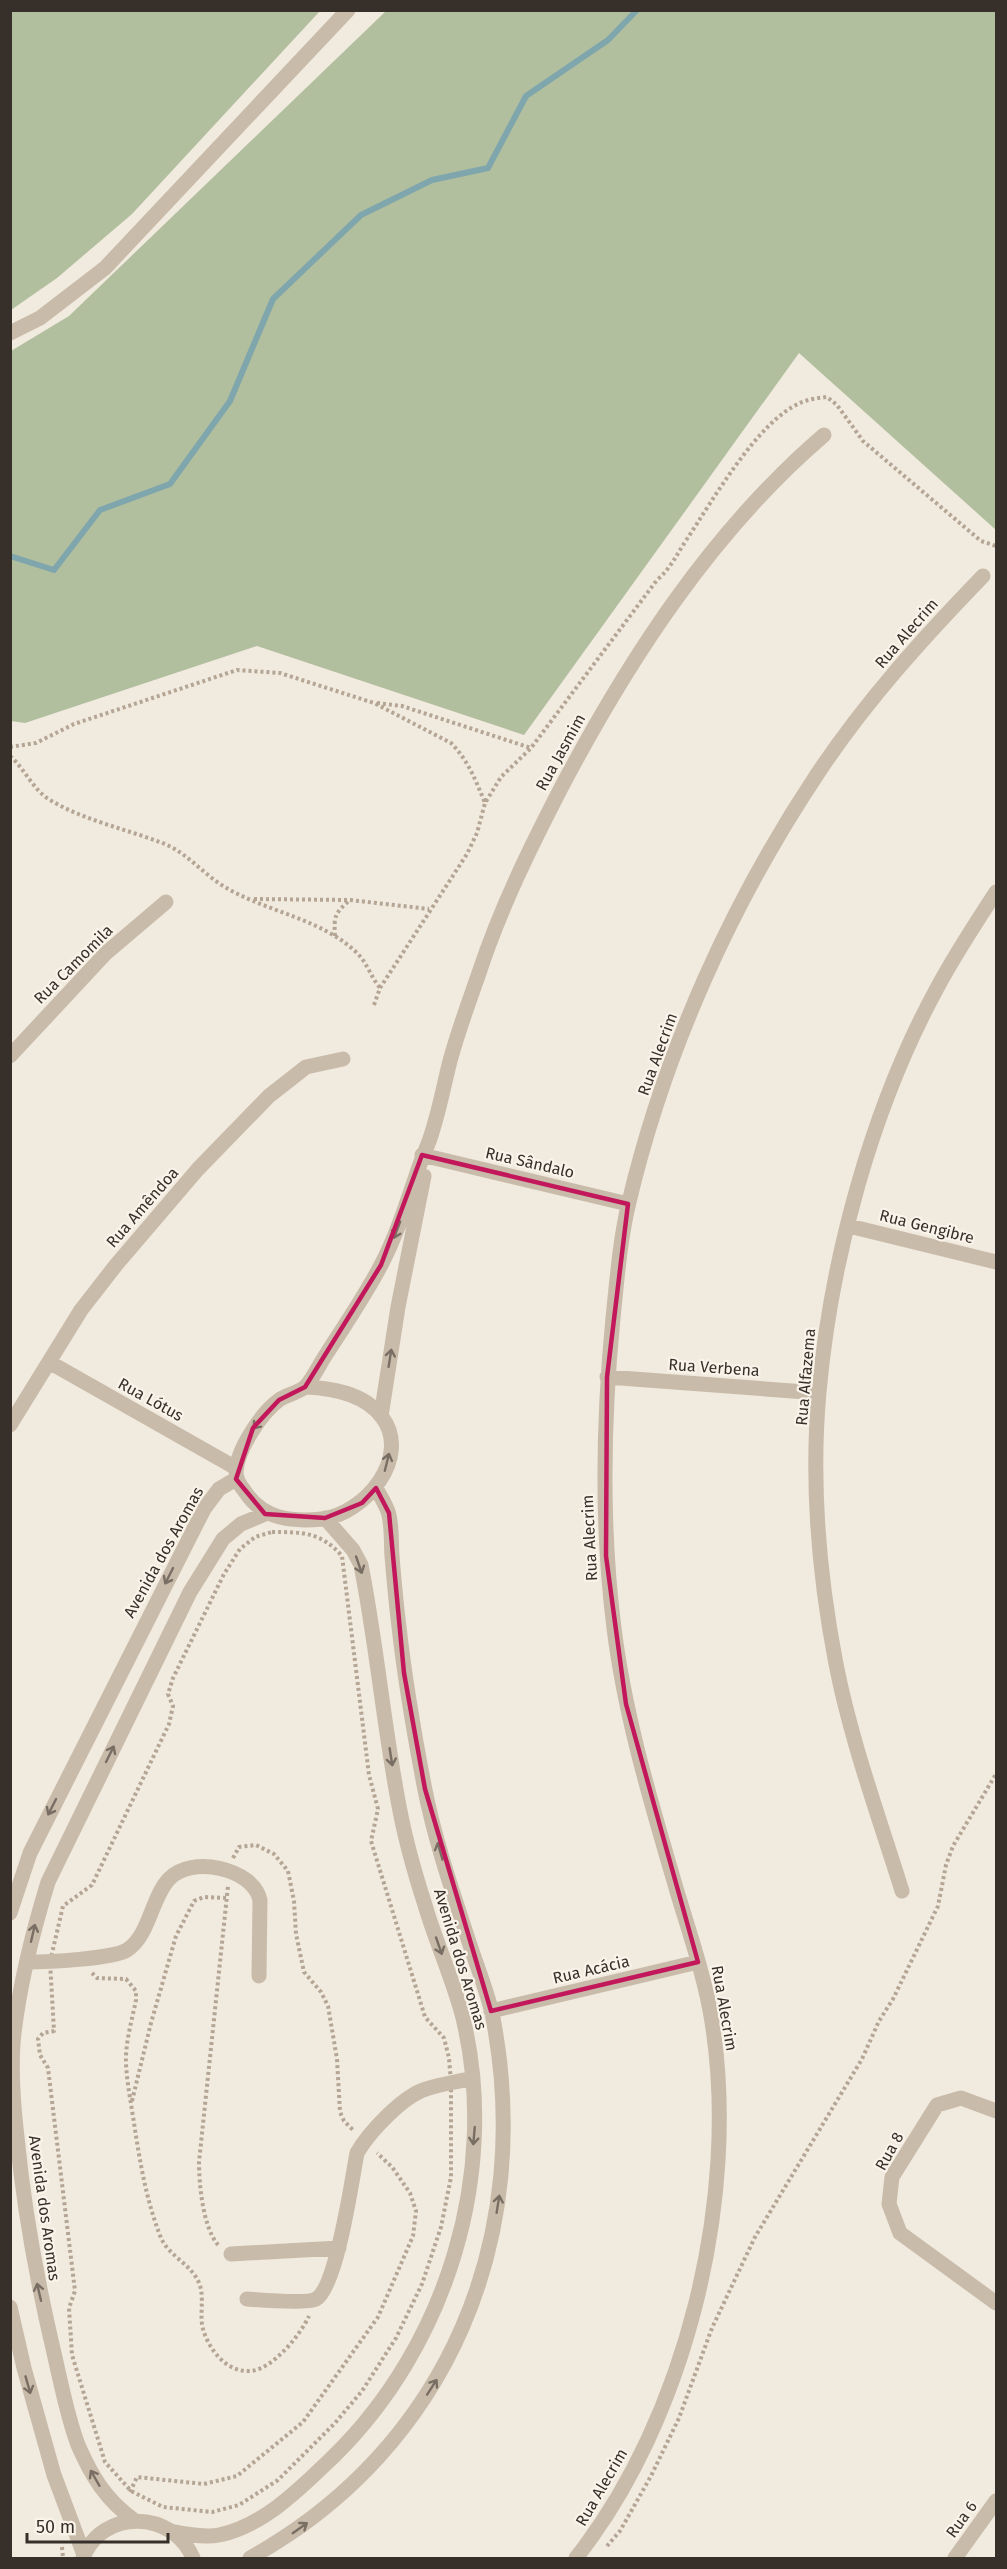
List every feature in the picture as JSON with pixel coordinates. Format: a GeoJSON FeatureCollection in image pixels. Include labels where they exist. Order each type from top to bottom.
{"type":"FeatureCollection","features":[{"type":"Feature","properties":{"kind":"street"},"geometry":{"type":"LineString","coordinates":[[10,333],[39,318],[105,268],[348,10]]}},
{"type":"Feature","properties":{"kind":"street","name":"Rua Jasmim"},"geometry":{"type":"LineString","coordinates":[[426,1152],[452,1055],[480,968],[505,903],[533,841],[587,739],[634,661],[686,585],[785,468],[824,435]]}},
{"type":"Feature","properties":{"kind":"street","name":"Rua Alecrim"},"geometry":{"type":"LineString","coordinates":[[576,2559],[625,2486],[646,2445],[672,2382],[691,2326],[703,2274],[711,2226],[717,2157],[719,2089],[712,2021],[698,1962],[640,1764],[626,1704],[614,1630],[606,1556],[604,1476],[607,1377],[615,1290],[628,1204],[653,1117],[709,968],[782,830],[820,770],[873,699],[921,640],[983,576]]}},
{"type":"Feature","properties":{"kind":"street","name":"Rua Alfazema"},"geometry":{"type":"LineString","coordinates":[[902,1891],[857,1749],[836,1665],[819,1538],[819,1393],[831,1302],[865,1161],[904,1055],[935,990],[996,892]]}},
{"type":"Feature","properties":{"kind":"street","name":"Rua Camomila"},"geometry":{"type":"LineString","coordinates":[[10,1056],[106,953],[166,902]]}},
{"type":"Feature","properties":{"kind":"street","name":"Rua Amêndoa"},"geometry":{"type":"LineString","coordinates":[[10,1425],[81,1310],[116,1265],[198,1169],[261,1104],[306,1067],[343,1059]]}},
{"type":"Feature","properties":{"kind":"street"},"geometry":{"type":"LineString","coordinates":[[305,1387],[381,1265],[396,1233],[426,1152]]}},
{"type":"Feature","properties":{"kind":"street"},"geometry":{"type":"LineString","coordinates":[[381,1416],[426,1152]]}},
{"type":"Feature","properties":{"kind":"street","name":"Rua Sândalo"},"geometry":{"type":"LineString","coordinates":[[426,1152],[628,1204]]}},
{"type":"Feature","properties":{"kind":"street","name":"Rua Gengibre"},"geometry":{"type":"LineString","coordinates":[[849,1226],[996,1262]]}},
{"type":"Feature","properties":{"kind":"street","name":"Rua Lótus"},"geometry":{"type":"LineString","coordinates":[[49,1362],[236,1473]]}},
{"type":"Feature","properties":{"kind":"street","name":"Rua Verbena"},"geometry":{"type":"LineString","coordinates":[[607,1377],[819,1393]]}},
{"type":"Feature","properties":{"kind":"street"},"geometry":{"type":"LineString","coordinates":[[305,1387],[325,1388],[346,1393],[363,1400],[381,1416],[389,1430],[390,1450],[385,1470],[376,1488],[362,1503],[344,1513],[325,1518],[287,1518],[265,1514],[250,1500],[236,1473],[253,1428],[279,1400],[305,1387]]}},
{"type":"Feature","properties":{"kind":"street","name":"Avenida dos Aromas"},"geometry":{"type":"LineString","coordinates":[[10,1912],[37,1837],[198,1519],[219,1489],[236,1473]]}},
{"type":"Feature","properties":{"kind":"street","name":"Avenida dos Aromas"},"geometry":{"type":"LineString","coordinates":[[250,2559],[283,2540],[348,2491],[395,2441],[436,2381],[460,2330],[479,2284],[493,2237],[500,2194],[504,2143],[504,2095],[491,2011],[439,1848],[425,1789],[404,1673],[389,1513],[376,1488]]}},
{"type":"Feature","properties":{"kind":"street","name":"Avenida dos Aromas"},"geometry":{"type":"LineString","coordinates":[[265,1514],[241,1524],[223,1539],[190,1592],[48,1882],[33,1931],[14,2034],[12,2089],[35,2276],[78,2444],[95,2479],[111,2501],[134,2520],[162,2525],[174,2532],[220,2535],[246,2525],[274,2507],[314,2475],[355,2435],[390,2391],[419,2343],[433,2312],[463,2229],[475,2116],[471,2058],[462,2015],[425,1905],[400,1812],[361,1565],[353,1550],[325,1518]]}},
{"type":"Feature","properties":{"kind":"street"},"geometry":{"type":"LineString","coordinates":[[27,1962],[91,1958],[126,1951],[137,1941],[168,1880],[182,1869],[204,1865],[247,1878],[258,1888],[260,1899],[259,1977]]}},
{"type":"Feature","properties":{"kind":"street","name":"Rua Acácia"},"geometry":{"type":"LineString","coordinates":[[491,2011],[698,1962]]}},
{"type":"Feature","properties":{"kind":"street"},"geometry":{"type":"LineString","coordinates":[[247,2299],[310,2301],[317,2299],[324,2292],[339,2248],[357,2152],[364,2140],[411,2096],[425,2089],[473,2078]]}},
{"type":"Feature","properties":{"kind":"street","name":"Rua 8"},"geometry":{"type":"LineString","coordinates":[[996,2111],[961,2098],[937,2105],[892,2177],[889,2204],[900,2233],[996,2303]]}},
{"type":"Feature","properties":{"kind":"street"},"geometry":{"type":"LineString","coordinates":[[231,2254],[339,2248]]}},
{"type":"Feature","properties":{"kind":"street"},"geometry":{"type":"LineString","coordinates":[[10,2307],[24,2368],[54,2475],[83,2557]]}},
{"type":"Feature","properties":{"kind":"street","name":"Rua 6"},"geometry":{"type":"LineString","coordinates":[[955,2559],[996,2501]]}},
{"type":"Feature","properties":{"kind":"street"},"geometry":{"type":"LineString","coordinates":[[83,2557],[92,2542],[104,2531],[118,2523],[134,2520]]}},
{"type":"Feature","properties":{"kind":"street"},"geometry":{"type":"LineString","coordinates":[[174,2532],[188,2547],[193,2559]]}},
{"type":"Feature","properties":{"kind":"path"},"geometry":{"type":"LineString","coordinates":[[10,747],[36,743],[74,724],[237,670],[288,675],[374,702],[402,706],[531,748]]}},
{"type":"Feature","properties":{"kind":"path"},"geometry":{"type":"LineString","coordinates":[[374,702],[451,743],[460,752],[474,774],[485,803]]}},
{"type":"Feature","properties":{"kind":"path"},"geometry":{"type":"LineString","coordinates":[[10,756],[20,765],[42,794],[50,799],[94,820],[168,846],[192,860],[220,884],[335,936],[358,954],[371,978],[381,988]]}},
{"type":"Feature","properties":{"kind":"path"},"geometry":{"type":"LineString","coordinates":[[250,898],[350,900],[429,909]]}},
{"type":"Feature","properties":{"kind":"path"},"geometry":{"type":"LineString","coordinates":[[335,936],[334,918],[337,911],[350,900]]}},
{"type":"Feature","properties":{"kind":"path"},"geometry":{"type":"LineString","coordinates":[[272,1532],[318,1535],[335,1548],[342,1557],[369,1775],[378,1809],[371,1841],[425,2017],[444,2038],[449,2058],[451,2083],[451,2177],[441,2227],[422,2284],[396,2338],[362,2391],[336,2423],[278,2480],[239,2505],[212,2512],[163,2507],[131,2491],[105,2462],[72,2355],[69,2308],[75,2291],[48,2068],[39,2055],[38,2039],[54,2031],[50,1962],[63,1906],[92,1885],[169,1724],[173,1706],[168,1694],[173,1678],[224,1574],[240,1549],[255,1537],[272,1532]]}},
{"type":"Feature","properties":{"kind":"path"},"geometry":{"type":"LineString","coordinates":[[602,2552],[620,2531],[651,2476],[679,2418],[712,2328],[738,2272],[766,2217],[862,2059],[938,1906],[946,1865],[953,1846],[996,1774]]}},
{"type":"Feature","properties":{"kind":"path"},"geometry":{"type":"LineString","coordinates":[[111,2501],[131,2491],[137,2476],[204,2484],[237,2476],[303,2422],[378,2317],[413,2236],[416,2211],[410,2193],[398,2176],[344,2121],[340,2112],[337,2059],[328,2006],[321,1992],[304,1972],[296,1934],[294,1901],[288,1872],[274,1854],[256,1845],[239,1846],[230,1873],[199,2162],[199,2186],[216,2244],[231,2254]]}},
{"type":"Feature","properties":{"kind":"path"},"geometry":{"type":"LineString","coordinates":[[131,2104],[176,1936],[194,1901],[204,1897],[227,1898]]}},
{"type":"Feature","properties":{"kind":"path"},"geometry":{"type":"LineString","coordinates":[[91,1958],[93,1977],[126,1979],[136,1991],[126,2063],[142,2179],[162,2241],[200,2284],[203,2329],[223,2363],[252,2371],[269,2363],[303,2330],[317,2299]]}},
{"type":"Feature","properties":{"kind":"path"},"geometry":{"type":"LineString","coordinates":[[62,2544],[63,2559]]}},
{"type":"Feature","properties":{"kind":"highlighted area"},"geometry":{"type":"Polygon","coordinates":[[[422,1155],[628,1204],[607,1377],[606,1556],[626,1704],[698,1962],[491,2011],[425,1789],[404,1673],[389,1513],[376,1488],[362,1503],[325,1518],[265,1514],[236,1479],[253,1428],[279,1400],[305,1387],[381,1265],[422,1155]]]}},
{"type":"Feature","properties":{"kind":"green space"},"geometry":{"type":"Polygon","coordinates":[[[11,10],[320,11],[132,214],[57,278],[11,310],[11,10]]]}},
{"type":"Feature","properties":{"kind":"green space"},"geometry":{"type":"Polygon","coordinates":[[[386,11],[996,11],[996,530],[799,353],[524,735],[257,646],[25,723],[11,721],[11,351],[69,316],[386,11]]]}},
{"type":"Feature","properties":{"kind":"waterway"},"geometry":{"type":"LineString","coordinates":[[10,556],[54,570],[100,510],[170,484],[230,401],[273,299],[361,215],[432,180],[488,168],[526,96],[608,40],[637,10]]}}]}
